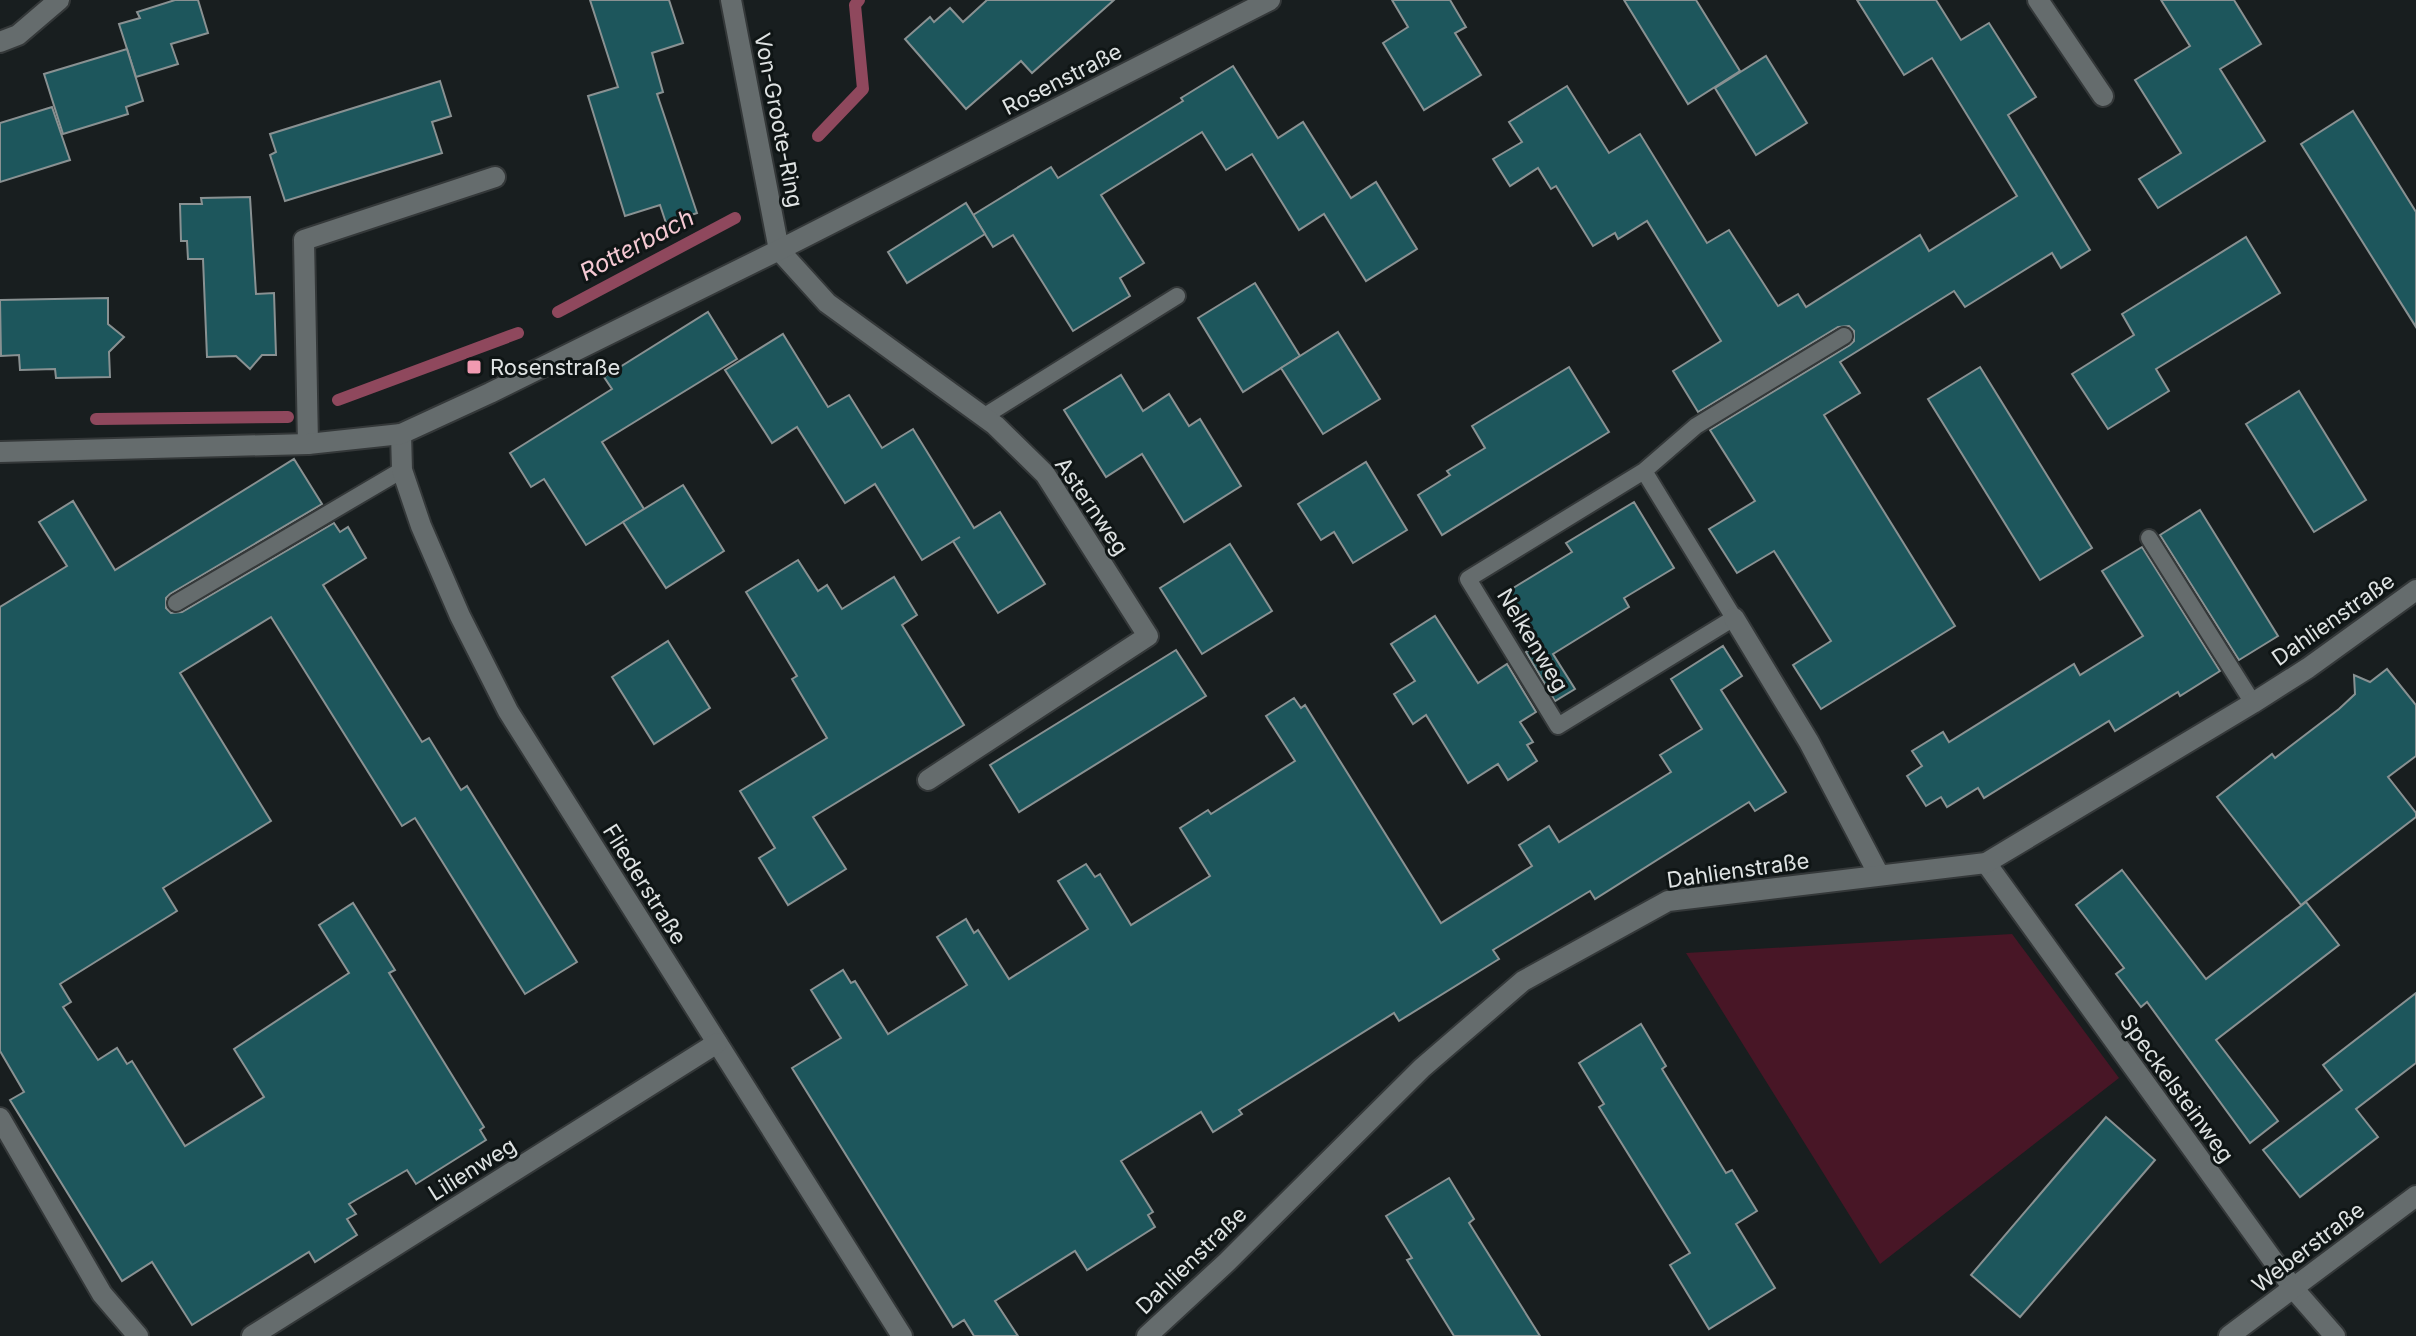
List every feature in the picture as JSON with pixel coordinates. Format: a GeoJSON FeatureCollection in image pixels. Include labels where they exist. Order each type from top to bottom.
{"type":"FeatureCollection","features":[{"type":"Feature","properties":{"kind":"street"},"geometry":{"type":"LineString","coordinates":[[0,42],[18,35],[59,0]]}},
{"type":"Feature","properties":{"kind":"street","name":"Von-Groote-Ring"},"geometry":{"type":"LineString","coordinates":[[731,0],[779,250]]}},
{"type":"Feature","properties":{"kind":"street","name":"Rosenstraße"},"geometry":{"type":"LineString","coordinates":[[0,452],[308,444],[401,434],[779,250],[1270,0]]}},
{"type":"Feature","properties":{"kind":"street"},"geometry":{"type":"LineString","coordinates":[[2038,0],[2103,96]]}},
{"type":"Feature","properties":{"kind":"street"},"geometry":{"type":"LineString","coordinates":[[308,444],[304,240],[495,177]]}},
{"type":"Feature","properties":{"kind":"street","name":"Asternweg"},"geometry":{"type":"LineString","coordinates":[[779,250],[827,303],[983,417],[1045,474],[1148,636],[928,780]]}},
{"type":"Feature","properties":{"kind":"street","name":"Fliederstraße"},"geometry":{"type":"LineString","coordinates":[[401,434],[402,470],[421,526],[460,616],[508,711],[902,1336]]}},
{"type":"Feature","properties":{"kind":"street","name":"Dahlienstraße"},"geometry":{"type":"LineString","coordinates":[[1147,1336],[1227,1262],[1422,1068],[1523,981],[1668,901],[1986,863],[2253,703],[2308,668],[2416,590]]}},
{"type":"Feature","properties":{"kind":"street"},"geometry":{"type":"LineString","coordinates":[[1734,618],[1809,742],[1879,875]]}},
{"type":"Feature","properties":{"kind":"street","name":"Speckelsteinweg"},"geometry":{"type":"LineString","coordinates":[[1986,863],[2293,1288],[2335,1336]]}},
{"type":"Feature","properties":{"kind":"street","name":"Lilienweg"},"geometry":{"type":"LineString","coordinates":[[252,1336],[717,1043]]}},
{"type":"Feature","properties":{"kind":"street"},"geometry":{"type":"LineString","coordinates":[[0,1118],[102,1294],[138,1336]]}},
{"type":"Feature","properties":{"kind":"street","name":"Weberstraße"},"geometry":{"type":"LineString","coordinates":[[2229,1336],[2416,1196]]}},
{"type":"Feature","properties":{"kind":"lane"},"geometry":{"type":"LineString","coordinates":[[983,417],[1177,296]]}},
{"type":"Feature","properties":{"kind":"lane","name":"Nelkenweg"},"geometry":{"type":"LineString","coordinates":[[1734,618],[1558,726],[1468,579],[1644,471],[1696,426],[1844,336]]}},
{"type":"Feature","properties":{"kind":"lane"},"geometry":{"type":"LineString","coordinates":[[176,603],[402,470]]}},
{"type":"Feature","properties":{"kind":"lane"},"geometry":{"type":"LineString","coordinates":[[1644,471],[1734,618]]}},
{"type":"Feature","properties":{"kind":"lane"},"geometry":{"type":"LineString","coordinates":[[2149,538],[2253,703]]}},
{"type":"Feature","properties":{"kind":"shaded area"},"geometry":{"type":"Polygon","coordinates":[[[2012,934],[2119,1078],[1880,1264],[1686,953],[2012,934]]]}},
{"type":"Feature","properties":{"kind":"building"},"geometry":{"type":"Polygon","coordinates":[[[175,0],[198,0],[208,33],[171,44],[178,64],[136,77],[119,24],[140,18],[137,12],[175,0]]]}},
{"type":"Feature","properties":{"kind":"building"},"geometry":{"type":"Polygon","coordinates":[[[590,0],[669,0],[683,43],[652,53],[663,92],[657,94],[697,213],[666,223],[660,205],[625,216],[588,96],[618,87],[590,0]]]}},
{"type":"Feature","properties":{"kind":"building"},"geometry":{"type":"Polygon","coordinates":[[[987,0],[1114,0],[1032,73],[1021,61],[966,109],[905,39],[930,17],[934,22],[950,8],[963,22],[987,0]]]}},
{"type":"Feature","properties":{"kind":"building"},"geometry":{"type":"Polygon","coordinates":[[[1392,0],[1450,0],[1466,27],[1455,33],[1481,75],[1424,110],[1383,43],[1408,27],[1392,0]]]}},
{"type":"Feature","properties":{"kind":"building"},"geometry":{"type":"Polygon","coordinates":[[[1624,0],[1696,0],[1740,71],[1688,104],[1624,0]]]}},
{"type":"Feature","properties":{"kind":"building"},"geometry":{"type":"Polygon","coordinates":[[[1857,0],[1936,0],[1961,40],[1989,23],[2036,97],[2008,115],[2090,250],[2061,268],[2052,253],[1965,307],[1954,291],[1840,362],[1860,393],[1824,415],[1955,626],[1821,709],[1793,665],[1831,641],[1774,551],[1737,573],[1709,529],[1755,501],[1710,430],[1850,345],[1854,341],[1854,331],[1849,326],[1838,327],[1698,412],[1673,371],[1721,341],[1647,221],[1618,239],[1615,233],[1593,246],[1556,186],[1551,189],[1538,168],[1510,186],[1493,159],[1522,142],[1509,122],[1567,86],[1609,153],[1640,134],[1707,243],[1729,230],[1778,306],[1798,294],[1806,307],[1920,235],[1929,251],[2017,196],[1932,58],[1904,75],[1857,0]]]}},
{"type":"Feature","properties":{"kind":"building"},"geometry":{"type":"Polygon","coordinates":[[[2161,0],[2234,0],[2261,44],[2220,69],[2265,141],[2158,208],[2139,179],[2181,153],[2135,80],[2190,46],[2161,0]]]}},
{"type":"Feature","properties":{"kind":"building"},"geometry":{"type":"Polygon","coordinates":[[[127,49],[143,101],[126,107],[128,114],[63,134],[44,74],[127,49]]]}},
{"type":"Feature","properties":{"kind":"building"},"geometry":{"type":"Polygon","coordinates":[[[1766,56],[1807,123],[1756,155],[1715,88],[1766,56]]]}},
{"type":"Feature","properties":{"kind":"building"},"geometry":{"type":"Polygon","coordinates":[[[1233,66],[1278,138],[1303,122],[1351,198],[1376,182],[1417,249],[1366,281],[1324,214],[1299,230],[1252,154],[1226,170],[1202,132],[1101,195],[1144,263],[1120,278],[1130,296],[1073,331],[1013,235],[993,247],[973,215],[1051,167],[1058,178],[1183,101],[1181,98],[1233,66]]]}},
{"type":"Feature","properties":{"kind":"building"},"geometry":{"type":"Polygon","coordinates":[[[440,81],[451,116],[432,122],[442,153],[285,201],[270,155],[276,152],[270,134],[440,81]]]}},
{"type":"Feature","properties":{"kind":"building"},"geometry":{"type":"Polygon","coordinates":[[[52,107],[70,160],[0,182],[0,123],[52,107]]]}},
{"type":"Feature","properties":{"kind":"building"},"geometry":{"type":"Polygon","coordinates":[[[2353,111],[2416,212],[2416,327],[2301,144],[2353,111]]]}},
{"type":"Feature","properties":{"kind":"building"},"geometry":{"type":"Polygon","coordinates":[[[250,197],[256,294],[274,293],[276,355],[262,355],[250,369],[236,356],[207,357],[203,259],[188,259],[187,241],[181,241],[180,204],[202,204],[201,198],[250,197]]]}},
{"type":"Feature","properties":{"kind":"building"},"geometry":{"type":"Polygon","coordinates":[[[966,203],[985,234],[907,283],[888,252],[966,203]]]}},
{"type":"Feature","properties":{"kind":"building"},"geometry":{"type":"Polygon","coordinates":[[[2246,237],[2280,293],[2156,369],[2169,391],[2108,429],[2072,374],[2134,335],[2122,314],[2246,237]]]}},
{"type":"Feature","properties":{"kind":"building"},"geometry":{"type":"Polygon","coordinates":[[[1255,283],[1300,356],[1243,392],[1198,318],[1255,283]]]}},
{"type":"Feature","properties":{"kind":"building"},"geometry":{"type":"Polygon","coordinates":[[[108,298],[108,324],[124,337],[109,352],[110,377],[56,378],[55,369],[20,370],[19,355],[1,356],[0,300],[108,298]]]}},
{"type":"Feature","properties":{"kind":"building"},"geometry":{"type":"Polygon","coordinates":[[[708,312],[737,359],[602,442],[644,509],[586,545],[544,479],[531,487],[510,453],[612,389],[604,377],[708,312]]]}},
{"type":"Feature","properties":{"kind":"building"},"geometry":{"type":"Polygon","coordinates":[[[1338,332],[1380,399],[1323,434],[1281,368],[1338,332]]]}},
{"type":"Feature","properties":{"kind":"building"},"geometry":{"type":"Polygon","coordinates":[[[783,334],[828,407],[849,395],[882,448],[913,429],[974,528],[1000,512],[1045,584],[998,613],[953,541],[922,560],[875,484],[845,503],[797,427],[772,443],[725,370],[783,334]]]}},
{"type":"Feature","properties":{"kind":"building"},"geometry":{"type":"Polygon","coordinates":[[[1569,367],[1609,432],[1442,535],[1418,495],[1450,475],[1447,471],[1485,448],[1472,426],[1569,367]]]}},
{"type":"Feature","properties":{"kind":"building"},"geometry":{"type":"Polygon","coordinates":[[[1980,367],[2092,548],[2040,580],[1928,399],[1980,367]]]}},
{"type":"Feature","properties":{"kind":"building"},"geometry":{"type":"Polygon","coordinates":[[[1121,375],[1143,411],[1169,394],[1189,426],[1200,419],[1241,486],[1184,522],[1142,454],[1106,477],[1064,410],[1121,375]]]}},
{"type":"Feature","properties":{"kind":"building"},"geometry":{"type":"Polygon","coordinates":[[[2299,391],[2366,500],[2314,532],[2246,424],[2299,391]]]}},
{"type":"Feature","properties":{"kind":"building"},"geometry":{"type":"Polygon","coordinates":[[[294,459],[322,504],[170,594],[166,598],[166,608],[171,613],[182,612],[334,523],[340,532],[348,527],[366,558],[323,585],[422,742],[429,738],[461,790],[467,786],[577,962],[525,994],[415,818],[402,826],[271,617],[180,673],[271,821],[163,888],[177,911],[60,984],[71,1002],[63,1007],[98,1060],[117,1048],[127,1064],[132,1061],[185,1146],[264,1097],[234,1049],[349,973],[319,925],[353,903],[395,970],[389,973],[484,1127],[480,1130],[486,1140],[416,1184],[407,1170],[349,1204],[356,1214],[347,1219],[357,1235],[315,1262],[309,1252],[192,1325],[152,1262],[122,1281],[10,1100],[24,1092],[0,1051],[0,607],[67,566],[39,522],[73,501],[115,570],[294,459]]]}},
{"type":"Feature","properties":{"kind":"building"},"geometry":{"type":"Polygon","coordinates":[[[1366,462],[1407,530],[1353,563],[1334,532],[1321,540],[1298,504],[1366,462]]]}},
{"type":"Feature","properties":{"kind":"building"},"geometry":{"type":"Polygon","coordinates":[[[683,485],[724,551],[666,588],[623,522],[683,485]]]}},
{"type":"Feature","properties":{"kind":"building"},"geometry":{"type":"Polygon","coordinates":[[[1634,502],[1674,568],[1624,598],[1629,607],[1553,654],[1575,689],[1555,701],[1526,652],[1536,645],[1505,593],[1572,552],[1566,543],[1634,502]]]}},
{"type":"Feature","properties":{"kind":"building"},"geometry":{"type":"Polygon","coordinates":[[[2200,510],[2278,636],[2239,660],[2160,535],[2200,510]]]}},
{"type":"Feature","properties":{"kind":"building"},"geometry":{"type":"Polygon","coordinates":[[[1230,544],[1272,611],[1202,654],[1160,588],[1230,544]]]}},
{"type":"Feature","properties":{"kind":"building"},"geometry":{"type":"Polygon","coordinates":[[[2142,547],[2220,671],[2180,696],[2178,692],[2115,731],[2109,721],[1984,798],[1978,788],[1947,807],[1941,797],[1926,806],[1907,776],[1922,766],[1912,751],[1943,732],[1949,742],[2074,664],[2080,675],[2143,636],[2102,571],[2142,547]]]}},
{"type":"Feature","properties":{"kind":"building"},"geometry":{"type":"Polygon","coordinates":[[[798,560],[818,591],[827,585],[842,609],[894,577],[917,615],[902,625],[964,725],[813,817],[846,869],[788,905],[759,858],[775,848],[740,791],[827,738],[792,679],[797,676],[746,592],[798,560]]]}},
{"type":"Feature","properties":{"kind":"building"},"geometry":{"type":"Polygon","coordinates":[[[1435,616],[1478,683],[1507,664],[1536,712],[1520,722],[1533,742],[1527,745],[1537,761],[1508,780],[1498,764],[1468,783],[1426,715],[1413,724],[1394,694],[1415,681],[1391,644],[1435,616]]]}},
{"type":"Feature","properties":{"kind":"building"},"geometry":{"type":"Polygon","coordinates":[[[668,641],[710,708],[654,744],[612,677],[668,641]]]}},
{"type":"Feature","properties":{"kind":"building"},"geometry":{"type":"Polygon","coordinates":[[[1723,646],[1742,676],[1721,690],[1786,792],[1755,811],[1749,802],[1595,899],[1590,891],[1493,950],[1499,959],[1399,1021],[1394,1013],[1239,1110],[1242,1114],[1213,1132],[1201,1112],[1121,1161],[1153,1212],[1148,1215],[1155,1227],[1087,1270],[1075,1251],[995,1301],[1018,1336],[974,1336],[964,1320],[953,1327],[792,1068],[841,1038],[811,990],[843,970],[851,983],[855,981],[888,1034],[967,985],[937,937],[966,919],[974,933],[978,930],[1009,979],[1088,929],[1058,881],[1086,864],[1095,877],[1100,874],[1131,925],[1210,876],[1180,828],[1208,810],[1211,814],[1295,761],[1266,716],[1294,698],[1301,708],[1305,705],[1441,923],[1532,866],[1519,845],[1549,826],[1559,842],[1671,772],[1660,755],[1702,729],[1671,679],[1723,646]]]}},
{"type":"Feature","properties":{"kind":"building"},"geometry":{"type":"Polygon","coordinates":[[[1176,650],[1206,696],[1019,812],[990,765],[1176,650]]]}},
{"type":"Feature","properties":{"kind":"building"},"geometry":{"type":"Polygon","coordinates":[[[2387,669],[2416,705],[2416,756],[2388,777],[2416,817],[2301,905],[2217,797],[2272,754],[2275,758],[2339,709],[2355,694],[2354,675],[2370,682],[2387,669]]]}},
{"type":"Feature","properties":{"kind":"building"},"geometry":{"type":"Polygon","coordinates":[[[2122,870],[2206,979],[2306,902],[2339,945],[2216,1040],[2278,1121],[2250,1143],[2147,1002],[2141,1007],[2116,974],[2124,968],[2076,905],[2122,870]]]}},
{"type":"Feature","properties":{"kind":"building"},"geometry":{"type":"Polygon","coordinates":[[[2416,993],[2416,1063],[2356,1109],[2378,1137],[2300,1197],[2263,1150],[2342,1090],[2323,1065],[2416,993]]]}},
{"type":"Feature","properties":{"kind":"building"},"geometry":{"type":"Polygon","coordinates":[[[1641,1024],[1666,1066],[1662,1069],[1726,1173],[1732,1170],[1757,1211],[1736,1224],[1775,1288],[1709,1329],[1670,1265],[1690,1253],[1599,1107],[1604,1104],[1579,1063],[1641,1024]]]}},
{"type":"Feature","properties":{"kind":"building"},"geometry":{"type":"Polygon","coordinates":[[[2106,1117],[2155,1160],[2020,1317],[1971,1275],[2106,1117]]]}},
{"type":"Feature","properties":{"kind":"building"},"geometry":{"type":"Polygon","coordinates":[[[1449,1178],[1474,1219],[1469,1223],[1540,1336],[1454,1336],[1407,1260],[1412,1258],[1386,1216],[1449,1178]]]}},
{"type":"Feature","properties":{"kind":"waterway","name":"Rotterbach"},"geometry":{"type":"LineString","coordinates":[[818,136],[863,89],[855,5],[859,0]]}},
{"type":"Feature","properties":{"kind":"waterway","name":"Rotterbach"},"geometry":{"type":"LineString","coordinates":[[558,312],[735,218]]}},
{"type":"Feature","properties":{"kind":"waterway","name":"Rotterbach"},"geometry":{"type":"LineString","coordinates":[[338,400],[518,333]]}},
{"type":"Feature","properties":{"kind":"waterway","name":"Rotterbach"},"geometry":{"type":"LineString","coordinates":[[96,419],[288,417]]}},
{"type":"Feature","properties":{"kind":"place","name":"Rosenstraße"},"geometry":{"type":"Point","coordinates":[474,367]}}]}
